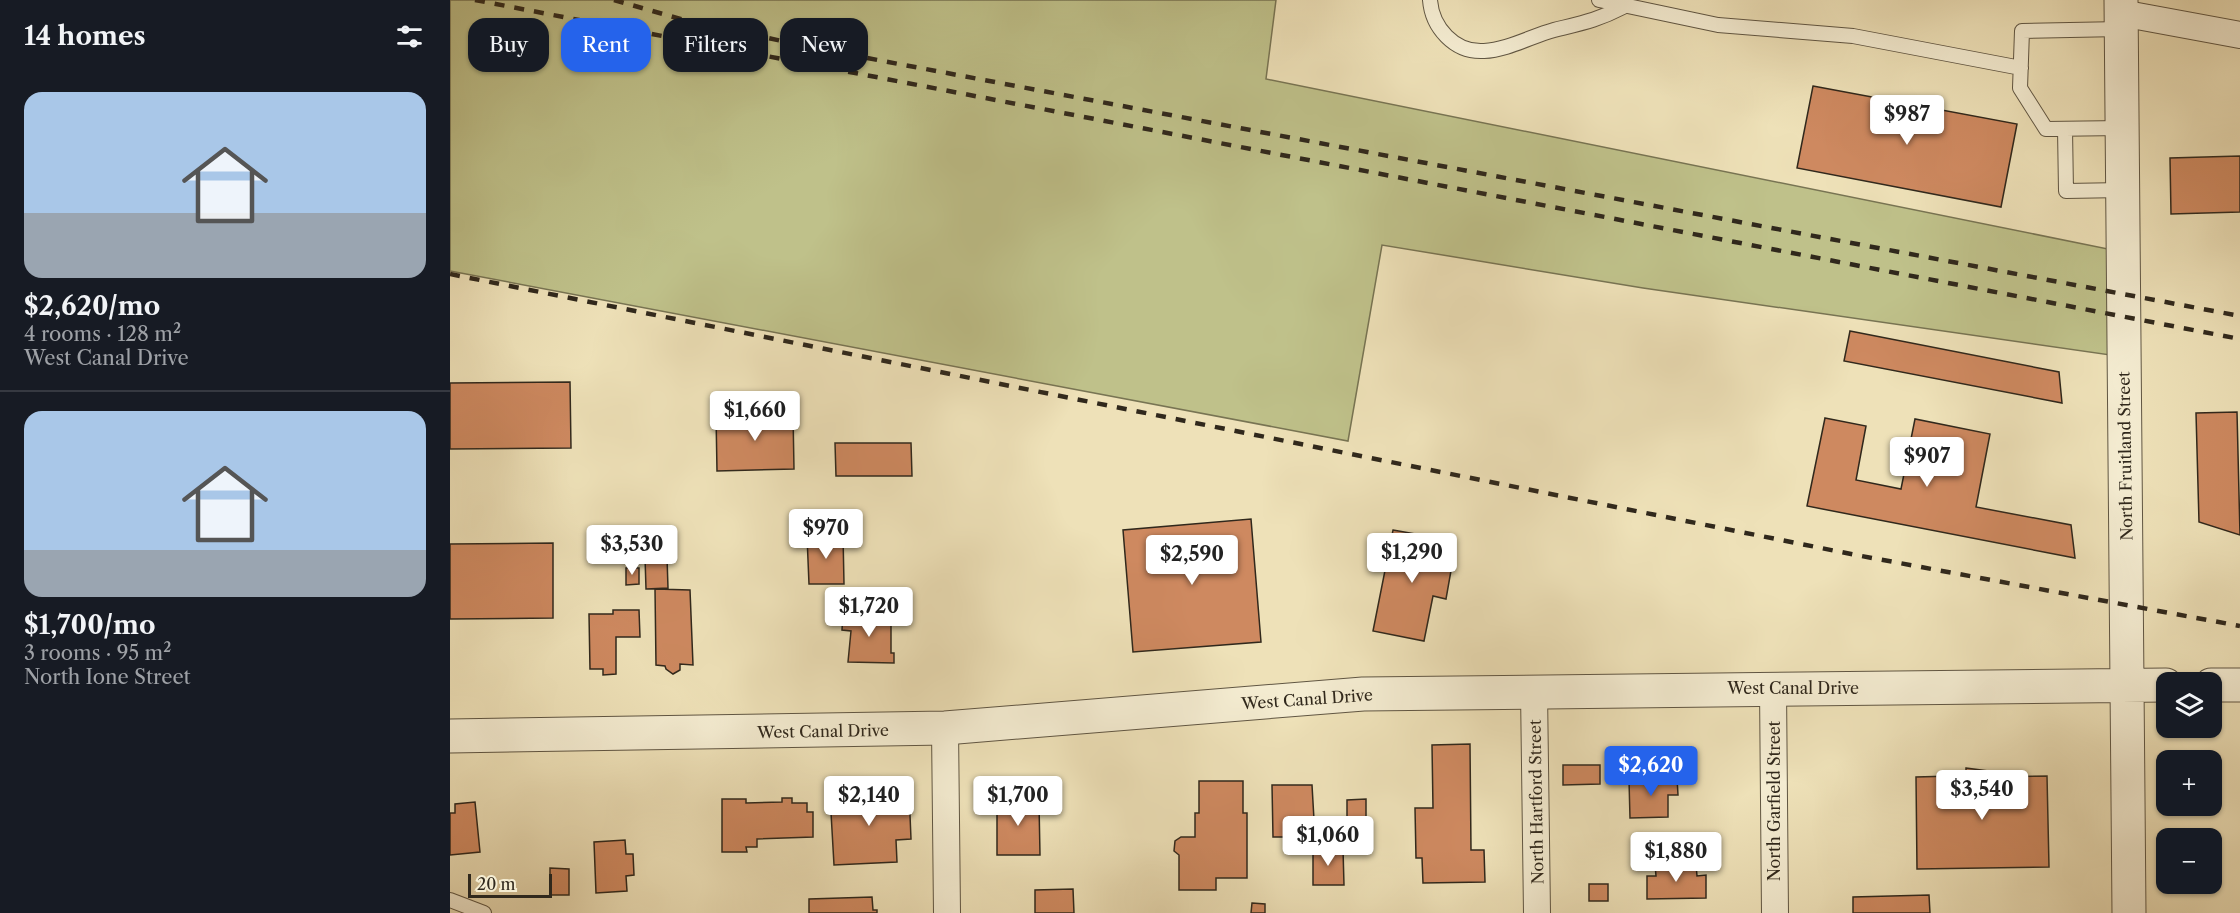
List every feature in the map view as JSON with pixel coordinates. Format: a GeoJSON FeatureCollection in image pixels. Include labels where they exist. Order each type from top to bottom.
{"type":"FeatureCollection","features":[{"type":"Feature","properties":{"kind":"street"},"geometry":{"type":"LineString","coordinates":[[2121,14],[2240,35]]}},
{"type":"Feature","properties":{"kind":"street","name":"North Fruitland Street"},"geometry":{"type":"LineString","coordinates":[[2121,14],[2129,913]]}},
{"type":"Feature","properties":{"kind":"street","name":"West Canal Drive"},"geometry":{"type":"LineString","coordinates":[[450,736],[945,728],[1317,696],[1534,691],[2156,685]]}},
{"type":"Feature","properties":{"kind":"street"},"geometry":{"type":"LineString","coordinates":[[2222,685],[2240,685]]}},
{"type":"Feature","properties":{"kind":"street","name":"North Garfield Street"},"geometry":{"type":"LineString","coordinates":[[1773,688],[1775,913]]}},
{"type":"Feature","properties":{"kind":"street","name":"North Hartford Street"},"geometry":{"type":"LineString","coordinates":[[1534,691],[1537,913]]}},
{"type":"Feature","properties":{"kind":"street"},"geometry":{"type":"LineString","coordinates":[[945,728],[947,913]]}},
{"type":"Feature","properties":{"kind":"lane"},"geometry":{"type":"LineString","coordinates":[[1430,0],[1431,10],[1439,30],[1456,45],[1483,51],[1596,21],[1623,7]]}},
{"type":"Feature","properties":{"kind":"lane"},"geometry":{"type":"LineString","coordinates":[[1599,0],[1623,7],[1718,25],[1853,36],[2021,68]]}},
{"type":"Feature","properties":{"kind":"lane"},"geometry":{"type":"LineString","coordinates":[[2121,14],[2022,31],[2020,88],[2046,129],[2122,128]]}},
{"type":"Feature","properties":{"kind":"lane"},"geometry":{"type":"LineString","coordinates":[[2064,129],[2066,191],[2122,190]]}},
{"type":"Feature","properties":{"kind":"lane"},"geometry":{"type":"LineString","coordinates":[[450,900],[484,913]]}},
{"type":"Feature","properties":{"kind":"green space"},"geometry":{"type":"Polygon","coordinates":[[[450,0],[1276,0],[1266,79],[2123,252],[2124,357],[1643,288],[1382,245],[1348,441],[450,271],[450,0]]]}},
{"type":"Feature","properties":{"kind":"building"},"geometry":{"type":"Polygon","coordinates":[[[1813,86],[2017,124],[2001,207],[1797,168],[1813,86]]]}},
{"type":"Feature","properties":{"kind":"building"},"geometry":{"type":"Polygon","coordinates":[[[2240,156],[2240,212],[2171,214],[2170,158],[2240,156]]]}},
{"type":"Feature","properties":{"kind":"building"},"geometry":{"type":"Polygon","coordinates":[[[1850,331],[2059,372],[2062,403],[1844,361],[1850,331]]]}},
{"type":"Feature","properties":{"kind":"building"},"geometry":{"type":"Polygon","coordinates":[[[570,382],[571,448],[450,449],[450,383],[570,382]]]}},
{"type":"Feature","properties":{"kind":"building"},"geometry":{"type":"Polygon","coordinates":[[[2237,412],[2240,535],[2199,522],[2196,413],[2237,412]]]}},
{"type":"Feature","properties":{"kind":"building"},"geometry":{"type":"Polygon","coordinates":[[[716,414],[793,414],[794,469],[717,471],[716,414]]]}},
{"type":"Feature","properties":{"kind":"building"},"geometry":{"type":"Polygon","coordinates":[[[1825,418],[1866,426],[1856,480],[1901,489],[1915,419],[1990,434],[1976,507],[2071,525],[2075,558],[1807,506],[1825,418]]]}},
{"type":"Feature","properties":{"kind":"building"},"geometry":{"type":"Polygon","coordinates":[[[835,443],[911,443],[912,476],[836,476],[835,443]]]}},
{"type":"Feature","properties":{"kind":"building"},"geometry":{"type":"Polygon","coordinates":[[[1251,519],[1261,642],[1133,652],[1123,530],[1251,519]]]}},
{"type":"Feature","properties":{"kind":"building"},"geometry":{"type":"Polygon","coordinates":[[[1393,530],[1444,539],[1443,546],[1455,548],[1446,599],[1433,596],[1424,641],[1373,631],[1393,530]]]}},
{"type":"Feature","properties":{"kind":"building"},"geometry":{"type":"Polygon","coordinates":[[[843,535],[844,584],[809,584],[807,536],[843,535]]]}},
{"type":"Feature","properties":{"kind":"building"},"geometry":{"type":"Polygon","coordinates":[[[553,543],[553,618],[450,619],[450,544],[553,543]]]}},
{"type":"Feature","properties":{"kind":"building"},"geometry":{"type":"Polygon","coordinates":[[[645,557],[667,557],[668,588],[646,589],[645,557]]]}},
{"type":"Feature","properties":{"kind":"building"},"geometry":{"type":"Polygon","coordinates":[[[626,568],[639,568],[639,584],[626,585],[626,568]]]}},
{"type":"Feature","properties":{"kind":"building"},"geometry":{"type":"Polygon","coordinates":[[[655,589],[690,590],[693,665],[680,664],[680,670],[673,674],[665,666],[656,665],[655,589]]]}},
{"type":"Feature","properties":{"kind":"building"},"geometry":{"type":"Polygon","coordinates":[[[613,610],[639,610],[640,637],[616,637],[616,674],[603,675],[603,669],[590,669],[589,614],[613,614],[613,610]]]}},
{"type":"Feature","properties":{"kind":"building"},"geometry":{"type":"Polygon","coordinates":[[[843,613],[891,616],[891,653],[894,653],[894,663],[848,662],[851,631],[842,630],[843,613]]]}},
{"type":"Feature","properties":{"kind":"building"},"geometry":{"type":"Polygon","coordinates":[[[1470,744],[1471,850],[1484,850],[1485,882],[1423,883],[1422,858],[1416,858],[1415,808],[1433,808],[1432,745],[1470,744]]]}},
{"type":"Feature","properties":{"kind":"building"},"geometry":{"type":"Polygon","coordinates":[[[1563,765],[1600,765],[1600,784],[1563,785],[1563,765]]]}},
{"type":"Feature","properties":{"kind":"building"},"geometry":{"type":"Polygon","coordinates":[[[1966,768],[1988,771],[1988,777],[2047,776],[2049,867],[1917,869],[1916,777],[1953,776],[1953,772],[1966,772],[1966,768]]]}},
{"type":"Feature","properties":{"kind":"building"},"geometry":{"type":"Polygon","coordinates":[[[1677,778],[1678,795],[1668,795],[1668,817],[1630,818],[1629,780],[1677,778]]]}},
{"type":"Feature","properties":{"kind":"building"},"geometry":{"type":"Polygon","coordinates":[[[1199,781],[1243,781],[1243,813],[1247,813],[1247,878],[1216,878],[1216,890],[1179,890],[1179,855],[1174,851],[1175,841],[1181,837],[1195,837],[1195,813],[1199,813],[1199,781]]]}},
{"type":"Feature","properties":{"kind":"building"},"geometry":{"type":"Polygon","coordinates":[[[1272,785],[1312,785],[1315,837],[1273,837],[1272,785]]]}},
{"type":"Feature","properties":{"kind":"building"},"geometry":{"type":"Polygon","coordinates":[[[909,791],[911,839],[896,840],[897,862],[834,865],[830,795],[909,791]]]}},
{"type":"Feature","properties":{"kind":"building"},"geometry":{"type":"Polygon","coordinates":[[[782,798],[792,798],[792,803],[807,803],[807,812],[813,812],[813,837],[757,839],[757,847],[746,847],[747,852],[722,852],[722,799],[746,799],[746,803],[782,802],[782,798]]]}},
{"type":"Feature","properties":{"kind":"building"},"geometry":{"type":"Polygon","coordinates":[[[997,798],[1027,798],[1027,803],[1039,803],[1040,855],[997,855],[997,798]]]}},
{"type":"Feature","properties":{"kind":"building"},"geometry":{"type":"Polygon","coordinates":[[[1366,799],[1366,822],[1347,822],[1347,800],[1366,799]]]}},
{"type":"Feature","properties":{"kind":"building"},"geometry":{"type":"Polygon","coordinates":[[[475,802],[480,852],[450,855],[450,813],[455,813],[455,804],[475,802]]]}},
{"type":"Feature","properties":{"kind":"building"},"geometry":{"type":"Polygon","coordinates":[[[625,840],[626,854],[633,854],[634,875],[626,876],[627,891],[596,893],[594,842],[625,840]]]}},
{"type":"Feature","properties":{"kind":"building"},"geometry":{"type":"Polygon","coordinates":[[[1313,849],[1343,849],[1344,885],[1313,885],[1313,849]]]}},
{"type":"Feature","properties":{"kind":"building"},"geometry":{"type":"Polygon","coordinates":[[[1655,864],[1696,864],[1697,876],[1706,875],[1706,898],[1647,899],[1647,876],[1656,876],[1655,864]]]}},
{"type":"Feature","properties":{"kind":"building"},"geometry":{"type":"Polygon","coordinates":[[[550,868],[569,869],[569,895],[550,895],[550,868]]]}},
{"type":"Feature","properties":{"kind":"building"},"geometry":{"type":"Polygon","coordinates":[[[1589,884],[1608,884],[1608,901],[1589,901],[1589,884]]]}},
{"type":"Feature","properties":{"kind":"building"},"geometry":{"type":"Polygon","coordinates":[[[1073,889],[1074,913],[1035,913],[1035,890],[1073,889]]]}},
{"type":"Feature","properties":{"kind":"building"},"geometry":{"type":"Polygon","coordinates":[[[1929,895],[1930,913],[1853,913],[1853,897],[1929,895]]]}},
{"type":"Feature","properties":{"kind":"building"},"geometry":{"type":"Polygon","coordinates":[[[872,897],[873,910],[877,910],[877,913],[809,913],[809,899],[872,897]]]}},
{"type":"Feature","properties":{"kind":"building"},"geometry":{"type":"Polygon","coordinates":[[[1252,903],[1265,904],[1265,913],[1251,913],[1252,903]]]}},
{"type":"Feature","properties":{"kind":"railway"},"geometry":{"type":"LineString","coordinates":[[475,0],[2240,339]]}},
{"type":"Feature","properties":{"kind":"railway"},"geometry":{"type":"LineString","coordinates":[[614,0],[691,22],[835,52],[2240,316]]}},
{"type":"Feature","properties":{"kind":"railway"},"geometry":{"type":"LineString","coordinates":[[450,274],[1856,555],[2240,626]]}}]}
